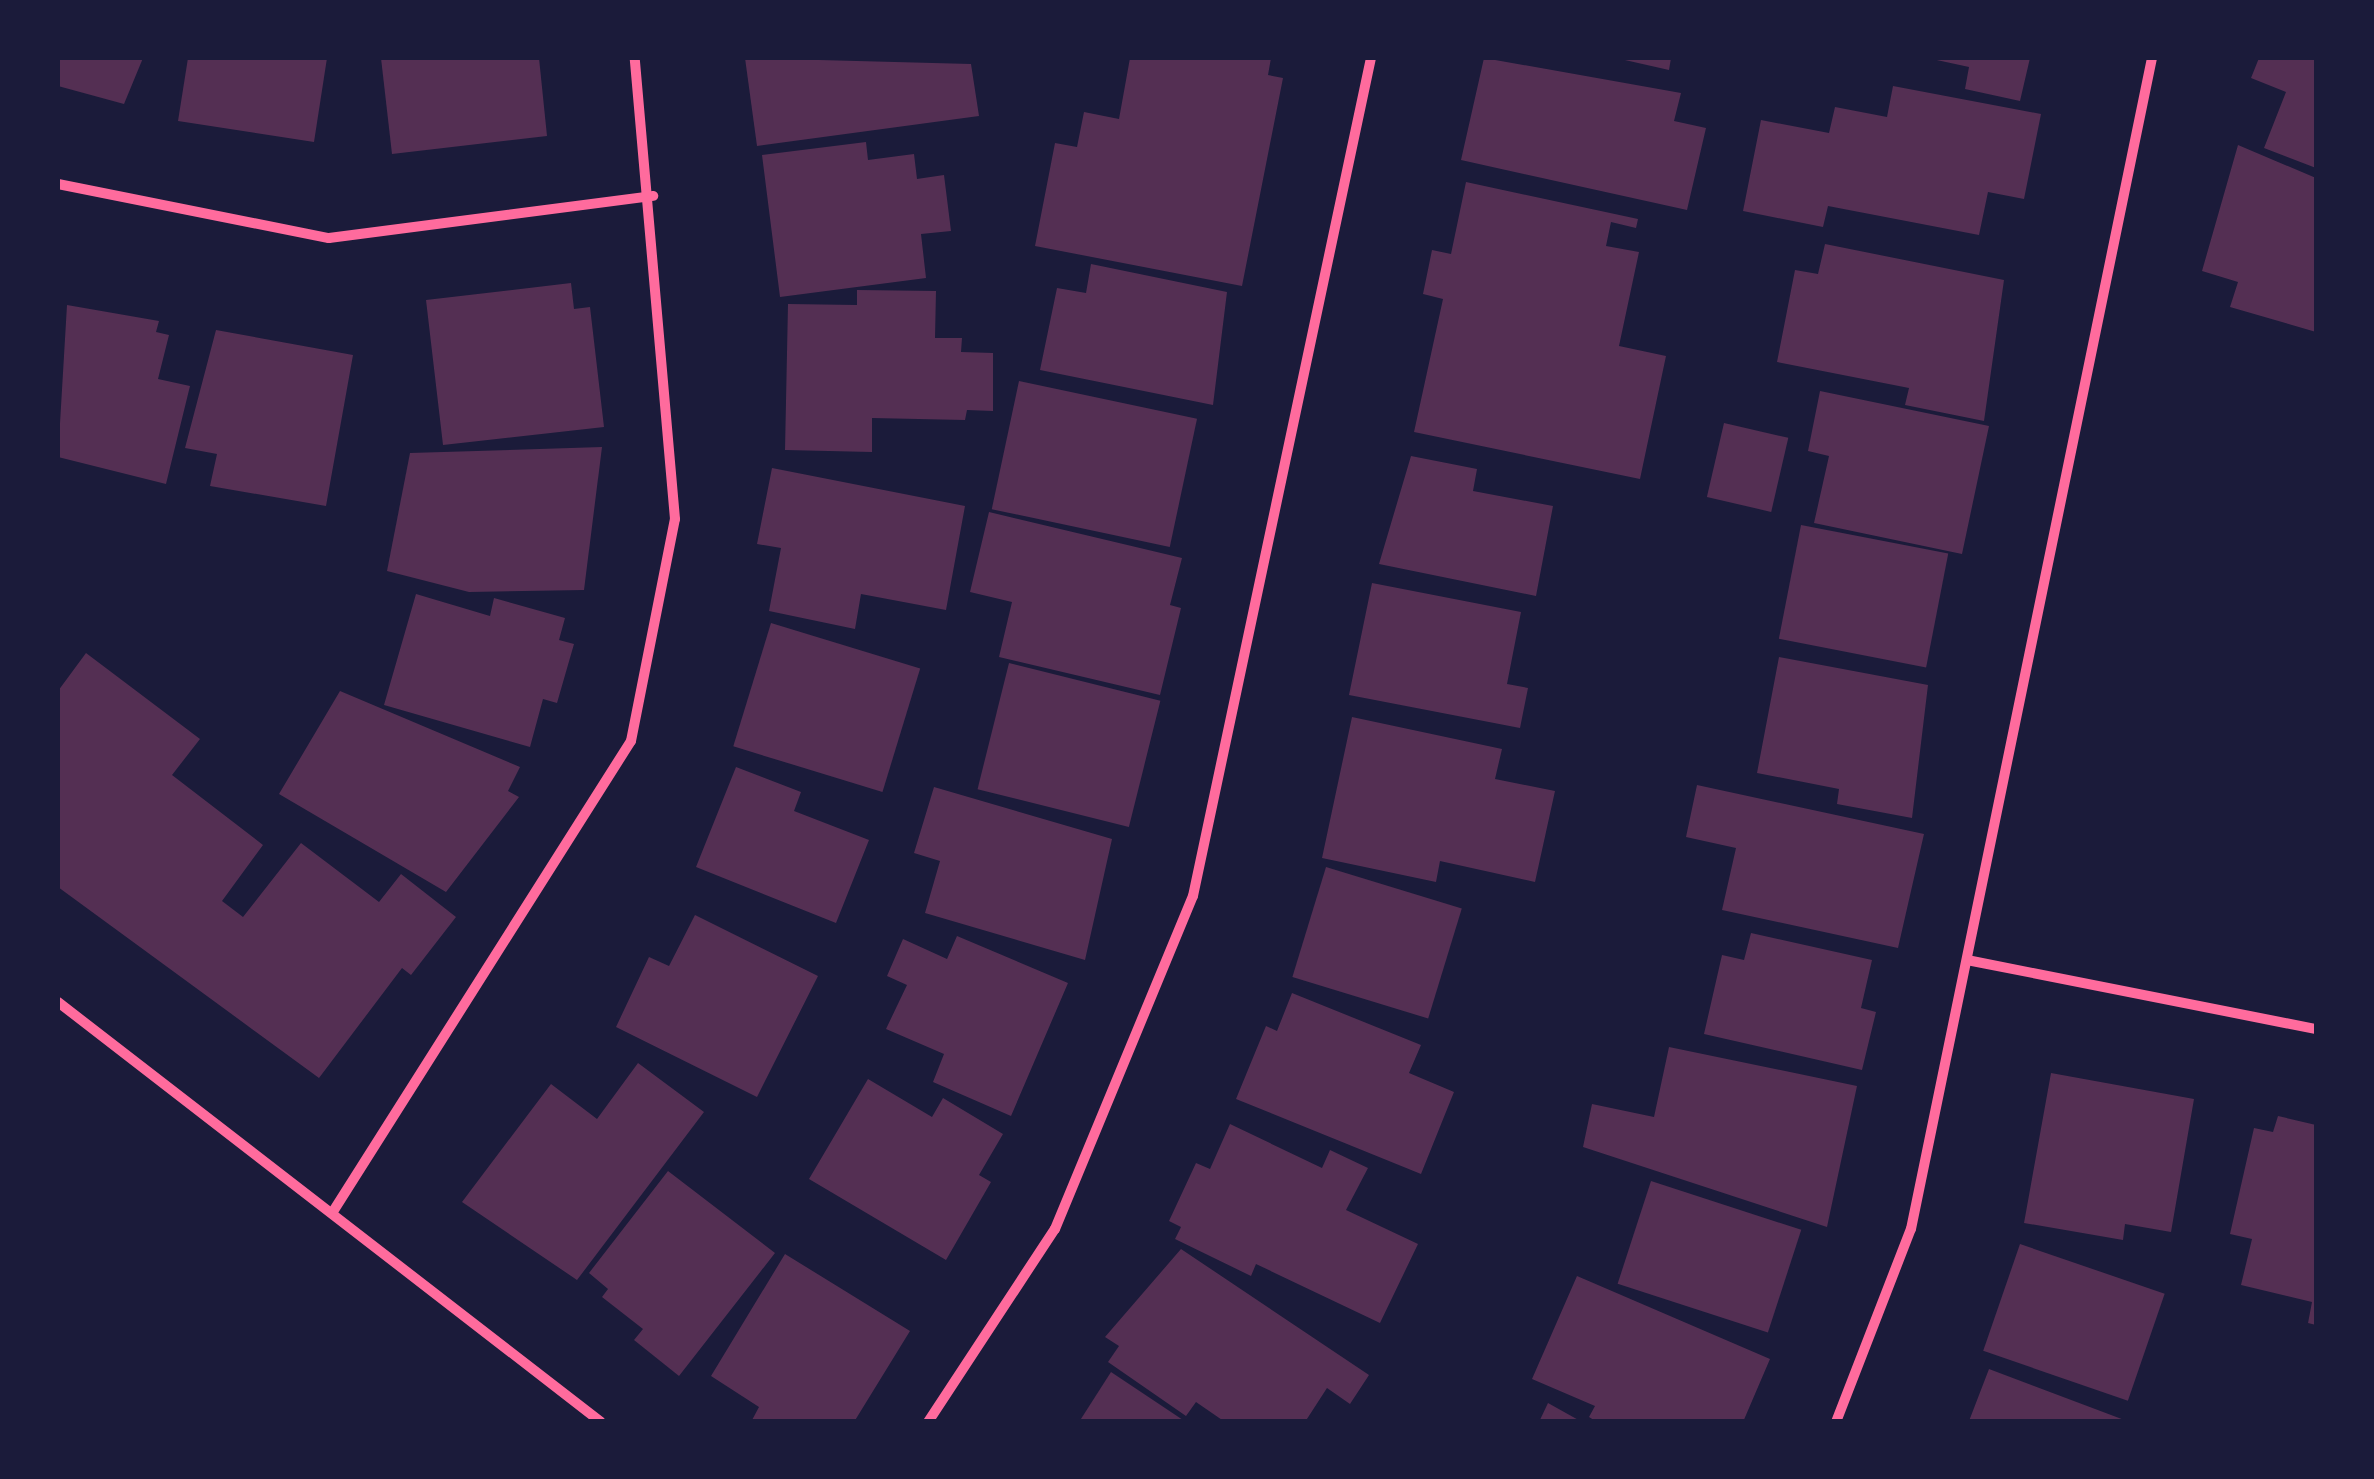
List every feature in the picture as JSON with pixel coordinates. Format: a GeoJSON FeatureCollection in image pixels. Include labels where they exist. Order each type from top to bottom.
{"type":"FeatureCollection","features":[{"type":"Feature","properties":{"kind":"street"},"geometry":{"type":"LineString","coordinates":[[334,1210],[631,741],[675,519],[653,196],[635,58]]}},
{"type":"Feature","properties":{"kind":"street"},"geometry":{"type":"LineString","coordinates":[[928,1422],[1055,1229],[1193,896],[1370,58]]}},
{"type":"Feature","properties":{"kind":"street"},"geometry":{"type":"LineString","coordinates":[[1836,1422],[1911,1229],[2152,58]]}},
{"type":"Feature","properties":{"kind":"street"},"geometry":{"type":"LineString","coordinates":[[58,184],[328,238],[653,196]]}},
{"type":"Feature","properties":{"kind":"street"},"geometry":{"type":"LineString","coordinates":[[1967,960],[2316,1030]]}},
{"type":"Feature","properties":{"kind":"street"},"geometry":{"type":"LineString","coordinates":[[58,1002],[334,1210],[600,1422]]}},
{"type":"Feature","properties":{"kind":"building"},"geometry":{"type":"Polygon","coordinates":[[[58,58],[143,58],[124,104],[58,86],[58,58]]]}},
{"type":"Feature","properties":{"kind":"building"},"geometry":{"type":"Polygon","coordinates":[[[188,58],[327,58],[314,142],[178,121],[188,58]]]}},
{"type":"Feature","properties":{"kind":"building"},"geometry":{"type":"Polygon","coordinates":[[[381,58],[539,58],[547,136],[392,154],[381,58]]]}},
{"type":"Feature","properties":{"kind":"building"},"geometry":{"type":"Polygon","coordinates":[[[745,58],[971,64],[979,116],[757,146],[745,58]]]}},
{"type":"Feature","properties":{"kind":"building"},"geometry":{"type":"Polygon","coordinates":[[[1130,58],[1271,58],[1268,75],[1283,78],[1242,286],[1035,246],[1055,143],[1077,147],[1084,112],[1119,119],[1130,58]]]}},
{"type":"Feature","properties":{"kind":"building"},"geometry":{"type":"Polygon","coordinates":[[[1484,58],[1681,93],[1674,121],[1706,128],[1687,210],[1461,160],[1484,58]]]}},
{"type":"Feature","properties":{"kind":"building"},"geometry":{"type":"Polygon","coordinates":[[[1616,58],[1671,58],[1669,70],[1616,58]]]}},
{"type":"Feature","properties":{"kind":"building"},"geometry":{"type":"Polygon","coordinates":[[[2030,58],[2020,101],[1965,89],[1969,67],[1932,59],[2030,58]]]}},
{"type":"Feature","properties":{"kind":"building"},"geometry":{"type":"Polygon","coordinates":[[[2259,58],[2316,58],[2316,168],[2264,148],[2286,92],[2251,78],[2259,58]]]}},
{"type":"Feature","properties":{"kind":"building"},"geometry":{"type":"Polygon","coordinates":[[[1893,86],[2041,114],[2024,199],[1988,192],[1979,235],[1828,206],[1823,227],[1743,211],[1761,120],[1829,133],[1835,107],[1887,117],[1893,86]]]}},
{"type":"Feature","properties":{"kind":"building"},"geometry":{"type":"Polygon","coordinates":[[[866,142],[868,160],[914,154],[917,179],[944,175],[951,231],[921,234],[926,278],[780,297],[762,155],[866,142]]]}},
{"type":"Feature","properties":{"kind":"building"},"geometry":{"type":"Polygon","coordinates":[[[2238,145],[2316,178],[2316,332],[2230,307],[2238,282],[2202,271],[2238,145]]]}},
{"type":"Feature","properties":{"kind":"building"},"geometry":{"type":"Polygon","coordinates":[[[1466,182],[1638,219],[1636,228],[1611,222],[1606,246],[1639,252],[1619,346],[1666,356],[1640,479],[1414,432],[1443,299],[1423,294],[1432,250],[1451,254],[1466,182]]]}},
{"type":"Feature","properties":{"kind":"building"},"geometry":{"type":"Polygon","coordinates":[[[1825,244],[2004,280],[1984,421],[1905,405],[1909,388],[1777,362],[1795,270],[1818,274],[1825,244]]]}},
{"type":"Feature","properties":{"kind":"building"},"geometry":{"type":"Polygon","coordinates":[[[1091,264],[1227,292],[1213,405],[1040,370],[1057,288],[1086,293],[1091,264]]]}},
{"type":"Feature","properties":{"kind":"building"},"geometry":{"type":"Polygon","coordinates":[[[571,283],[574,309],[590,307],[604,427],[443,445],[426,300],[571,283]]]}},
{"type":"Feature","properties":{"kind":"building"},"geometry":{"type":"Polygon","coordinates":[[[857,290],[936,291],[935,338],[962,338],[961,352],[993,353],[993,411],[967,410],[965,420],[872,418],[872,452],[785,450],[788,304],[857,305],[857,290]]]}},
{"type":"Feature","properties":{"kind":"building"},"geometry":{"type":"Polygon","coordinates":[[[67,305],[159,321],[156,332],[169,335],[158,379],[190,386],[166,484],[58,457],[67,305]]]}},
{"type":"Feature","properties":{"kind":"building"},"geometry":{"type":"Polygon","coordinates":[[[216,330],[353,355],[326,506],[210,486],[217,454],[185,448],[216,330]]]}},
{"type":"Feature","properties":{"kind":"building"},"geometry":{"type":"Polygon","coordinates":[[[1019,381],[1197,419],[1170,547],[992,509],[1019,381]]]}},
{"type":"Feature","properties":{"kind":"building"},"geometry":{"type":"Polygon","coordinates":[[[1820,391],[1989,426],[1962,554],[1814,523],[1829,456],[1808,451],[1820,391]]]}},
{"type":"Feature","properties":{"kind":"building"},"geometry":{"type":"Polygon","coordinates":[[[1724,423],[1788,438],[1771,512],[1707,497],[1724,423]]]}},
{"type":"Feature","properties":{"kind":"building"},"geometry":{"type":"Polygon","coordinates":[[[602,447],[584,590],[469,592],[387,571],[410,453],[602,447]]]}},
{"type":"Feature","properties":{"kind":"building"},"geometry":{"type":"Polygon","coordinates":[[[1411,456],[1477,469],[1473,491],[1553,506],[1536,596],[1379,564],[1411,456]]]}},
{"type":"Feature","properties":{"kind":"building"},"geometry":{"type":"Polygon","coordinates":[[[772,468],[965,506],[946,610],[861,594],[855,629],[769,611],[781,548],[757,544],[772,468]]]}},
{"type":"Feature","properties":{"kind":"building"},"geometry":{"type":"Polygon","coordinates":[[[989,512],[1182,558],[1170,605],[1181,608],[1160,695],[999,657],[1012,602],[970,592],[989,512]]]}},
{"type":"Feature","properties":{"kind":"building"},"geometry":{"type":"Polygon","coordinates":[[[1801,525],[1948,554],[1926,667],[1779,639],[1801,525]]]}},
{"type":"Feature","properties":{"kind":"building"},"geometry":{"type":"Polygon","coordinates":[[[1372,583],[1521,612],[1507,684],[1528,688],[1520,728],[1349,695],[1372,583]]]}},
{"type":"Feature","properties":{"kind":"building"},"geometry":{"type":"Polygon","coordinates":[[[416,594],[490,616],[494,598],[565,618],[559,640],[574,644],[557,703],[543,699],[530,747],[384,705],[416,594]]]}},
{"type":"Feature","properties":{"kind":"building"},"geometry":{"type":"Polygon","coordinates":[[[771,623],[920,669],[882,792],[733,746],[771,623]]]}},
{"type":"Feature","properties":{"kind":"building"},"geometry":{"type":"Polygon","coordinates":[[[86,653],[200,739],[172,775],[263,845],[222,901],[243,917],[301,843],[379,902],[401,874],[456,917],[411,975],[402,968],[319,1078],[58,887],[58,691],[86,653]]]}},
{"type":"Feature","properties":{"kind":"building"},"geometry":{"type":"Polygon","coordinates":[[[1779,657],[1928,685],[1912,818],[1837,804],[1839,789],[1757,773],[1779,657]]]}},
{"type":"Feature","properties":{"kind":"building"},"geometry":{"type":"Polygon","coordinates":[[[1009,663],[1160,701],[1129,827],[978,789],[1009,663]]]}},
{"type":"Feature","properties":{"kind":"building"},"geometry":{"type":"Polygon","coordinates":[[[340,691],[520,767],[508,791],[519,797],[446,892],[279,794],[340,691]]]}},
{"type":"Feature","properties":{"kind":"building"},"geometry":{"type":"Polygon","coordinates":[[[1352,717],[1502,749],[1495,779],[1555,791],[1535,882],[1440,861],[1436,882],[1322,858],[1352,717]]]}},
{"type":"Feature","properties":{"kind":"building"},"geometry":{"type":"Polygon","coordinates":[[[736,767],[801,792],[794,811],[869,840],[836,923],[696,867],[736,767]]]}},
{"type":"Feature","properties":{"kind":"building"},"geometry":{"type":"Polygon","coordinates":[[[1697,785],[1924,834],[1898,948],[1722,910],[1736,848],[1686,837],[1697,785]]]}},
{"type":"Feature","properties":{"kind":"building"},"geometry":{"type":"Polygon","coordinates":[[[934,787],[1112,839],[1085,960],[925,913],[940,861],[914,853],[934,787]]]}},
{"type":"Feature","properties":{"kind":"building"},"geometry":{"type":"Polygon","coordinates":[[[1326,867],[1462,909],[1428,1018],[1292,977],[1326,867]]]}},
{"type":"Feature","properties":{"kind":"building"},"geometry":{"type":"Polygon","coordinates":[[[695,915],[818,976],[757,1097],[616,1027],[649,957],[669,966],[695,915]]]}},
{"type":"Feature","properties":{"kind":"building"},"geometry":{"type":"Polygon","coordinates":[[[1751,933],[1872,960],[1861,1008],[1876,1012],[1862,1070],[1704,1034],[1722,955],[1744,960],[1751,933]]]}},
{"type":"Feature","properties":{"kind":"building"},"geometry":{"type":"Polygon","coordinates":[[[957,936],[1068,983],[1011,1116],[933,1082],[944,1054],[886,1029],[907,985],[887,976],[903,939],[947,959],[957,936]]]}},
{"type":"Feature","properties":{"kind":"building"},"geometry":{"type":"Polygon","coordinates":[[[1292,993],[1421,1045],[1409,1073],[1454,1092],[1421,1174],[1236,1099],[1266,1026],[1277,1031],[1292,993]]]}},
{"type":"Feature","properties":{"kind":"building"},"geometry":{"type":"Polygon","coordinates":[[[1669,1047],[1857,1086],[1827,1227],[1583,1147],[1592,1104],[1654,1117],[1669,1047]]]}},
{"type":"Feature","properties":{"kind":"building"},"geometry":{"type":"Polygon","coordinates":[[[638,1063],[704,1112],[577,1280],[462,1202],[551,1084],[597,1119],[638,1063]]]}},
{"type":"Feature","properties":{"kind":"building"},"geometry":{"type":"Polygon","coordinates":[[[2051,1073],[2194,1099],[2171,1232],[2125,1224],[2123,1240],[2024,1223],[2051,1073]]]}},
{"type":"Feature","properties":{"kind":"building"},"geometry":{"type":"Polygon","coordinates":[[[868,1079],[932,1117],[943,1098],[1003,1134],[979,1175],[991,1182],[946,1260],[809,1179],[868,1079]]]}},
{"type":"Feature","properties":{"kind":"building"},"geometry":{"type":"Polygon","coordinates":[[[2278,1116],[2316,1125],[2316,1325],[2308,1323],[2312,1302],[2241,1285],[2252,1239],[2230,1234],[2254,1128],[2273,1132],[2278,1116]]]}},
{"type":"Feature","properties":{"kind":"building"},"geometry":{"type":"Polygon","coordinates":[[[1230,1124],[1322,1168],[1330,1150],[1368,1168],[1346,1210],[1418,1244],[1380,1323],[1256,1264],[1251,1276],[1175,1239],[1181,1227],[1169,1221],[1196,1163],[1210,1169],[1230,1124]]]}},
{"type":"Feature","properties":{"kind":"building"},"geometry":{"type":"Polygon","coordinates":[[[668,1171],[775,1253],[679,1376],[634,1340],[643,1329],[602,1297],[608,1289],[589,1273],[668,1171]]]}},
{"type":"Feature","properties":{"kind":"building"},"geometry":{"type":"Polygon","coordinates":[[[1651,1181],[1801,1230],[1768,1333],[1618,1284],[1651,1181]]]}},
{"type":"Feature","properties":{"kind":"building"},"geometry":{"type":"Polygon","coordinates":[[[2020,1244],[2165,1294],[2128,1401],[1983,1351],[2020,1244]]]}},
{"type":"Feature","properties":{"kind":"building"},"geometry":{"type":"Polygon","coordinates":[[[1181,1249],[1369,1375],[1350,1404],[1327,1388],[1305,1422],[1225,1422],[1196,1402],[1186,1416],[1108,1362],[1119,1346],[1105,1337],[1181,1249]]]}},
{"type":"Feature","properties":{"kind":"building"},"geometry":{"type":"Polygon","coordinates":[[[785,1254],[910,1331],[854,1422],[751,1422],[759,1407],[711,1376],[785,1254]]]}},
{"type":"Feature","properties":{"kind":"building"},"geometry":{"type":"Polygon","coordinates":[[[1577,1276],[1770,1359],[1743,1422],[1597,1422],[1589,1417],[1595,1406],[1532,1379],[1577,1276]]]}},
{"type":"Feature","properties":{"kind":"building"},"geometry":{"type":"Polygon","coordinates":[[[1989,1369],[2127,1422],[1954,1422],[1969,1421],[1989,1369]]]}},
{"type":"Feature","properties":{"kind":"building"},"geometry":{"type":"Polygon","coordinates":[[[1111,1372],[1186,1422],[1079,1422],[1111,1372]]]}},
{"type":"Feature","properties":{"kind":"building"},"geometry":{"type":"Polygon","coordinates":[[[1548,1403],[1582,1422],[1539,1422],[1548,1403]]]}}]}
